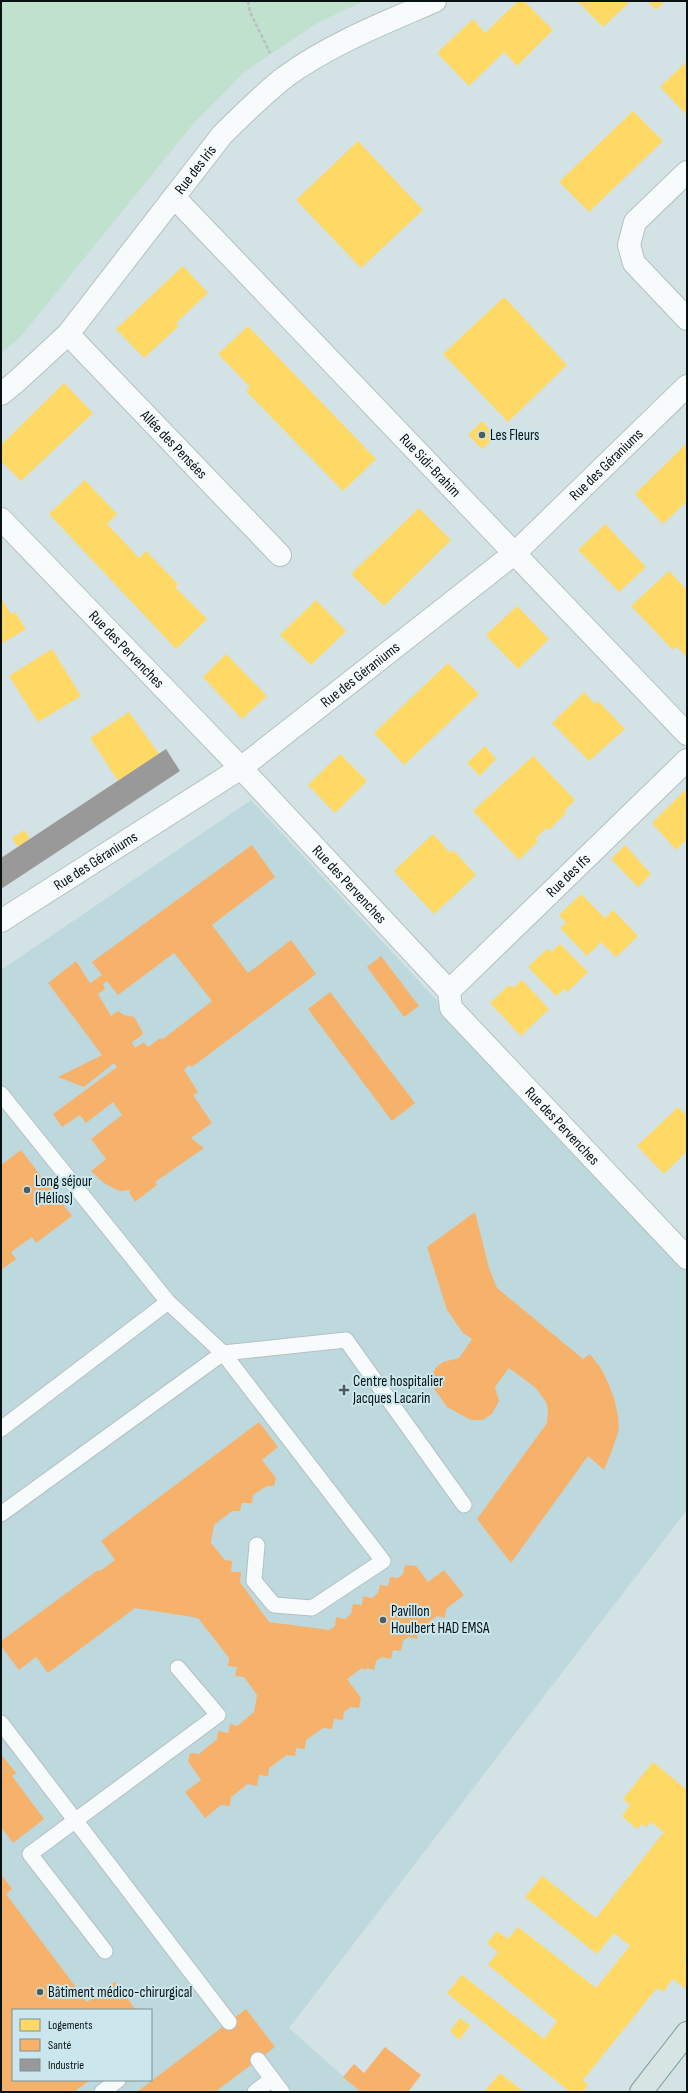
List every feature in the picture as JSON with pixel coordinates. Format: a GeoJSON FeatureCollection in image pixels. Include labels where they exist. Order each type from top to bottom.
{"type":"FeatureCollection","features":[{"type":"Feature","properties":{"kind":"main road"},"geometry":{"type":"LineString","coordinates":[[641,2092],[687,2033]]}},
{"type":"Feature","properties":{"kind":"street","name":"Rue des Iris"},"geometry":{"type":"LineString","coordinates":[[1,394],[17,382],[68,334],[222,135],[251,106],[286,77],[317,57],[364,32],[435,1]]}},
{"type":"Feature","properties":{"kind":"street"},"geometry":{"type":"LineString","coordinates":[[687,172],[635,222],[629,245],[634,263],[687,319]]}},
{"type":"Feature","properties":{"kind":"street","name":"Rue Sidi-Brahim"},"geometry":{"type":"LineString","coordinates":[[174,197],[687,734]]}},
{"type":"Feature","properties":{"kind":"street","name":"Allée des Pensées"},"geometry":{"type":"LineString","coordinates":[[68,334],[280,555]]}},
{"type":"Feature","properties":{"kind":"street","name":"Rue des Géraniums"},"geometry":{"type":"LineString","coordinates":[[1,921],[241,768],[515,553],[687,386]]}},
{"type":"Feature","properties":{"kind":"street","name":"Rue des Pervenches"},"geometry":{"type":"LineString","coordinates":[[1,519],[241,768],[448,991],[451,1008],[687,1258]]}},
{"type":"Feature","properties":{"kind":"street","name":"Rue des Ifs"},"geometry":{"type":"LineString","coordinates":[[448,991],[687,760]]}},
{"type":"Feature","properties":{"kind":"street"},"geometry":{"type":"LineString","coordinates":[[655,2092],[661,2068]]}},
{"type":"Feature","properties":{"kind":"lane"},"geometry":{"type":"LineString","coordinates":[[1,1094],[168,1302],[223,1353],[383,1561],[312,1608],[274,1605],[254,1581],[257,1545]]}},
{"type":"Feature","properties":{"kind":"lane"},"geometry":{"type":"LineString","coordinates":[[1,1429],[168,1302]]}},
{"type":"Feature","properties":{"kind":"lane"},"geometry":{"type":"LineString","coordinates":[[1,1514],[223,1353],[346,1340],[464,1505]]}},
{"type":"Feature","properties":{"kind":"lane"},"geometry":{"type":"LineString","coordinates":[[105,1951],[30,1854],[218,1715],[178,1668]]}},
{"type":"Feature","properties":{"kind":"lane"},"geometry":{"type":"LineString","coordinates":[[1,1723],[229,2022]]}},
{"type":"Feature","properties":{"kind":"lane"},"geometry":{"type":"LineString","coordinates":[[258,2060],[282,2092]]}},
{"type":"Feature","properties":{"kind":"lane"},"geometry":{"type":"LineString","coordinates":[[255,2092],[272,2079]]}},
{"type":"Feature","properties":{"kind":"lane"},"geometry":{"type":"LineString","coordinates":[[102,2092],[117,2081]]}},
{"type":"Feature","properties":{"kind":"path"},"geometry":{"type":"LineString","coordinates":[[248,1],[250,12],[273,60],[286,77]]}},
{"type":"Feature","properties":{"kind":"shaded area","name":"Centre hospitalier Jacques Lacarin"},"geometry":{"type":"Polygon","coordinates":[[[251,800],[687,1270],[687,1510],[289,2028],[361,2092],[1,2092],[1,970],[251,800]]]}},
{"type":"Feature","properties":{"kind":"green space"},"geometry":{"type":"Polygon","coordinates":[[[1,1],[364,1],[317,23],[243,73],[193,124],[22,335],[1,354],[1,1]]]}},
{"type":"Feature","properties":{"kind":"building: Logements"},"geometry":{"type":"Polygon","coordinates":[[[518,1],[524,1],[553,30],[517,66],[504,52],[469,86],[437,53],[473,19],[485,33],[518,1]]]}},
{"type":"Feature","properties":{"kind":"building: Logements"},"geometry":{"type":"Polygon","coordinates":[[[577,1],[631,1],[603,27],[577,1]]]}},
{"type":"Feature","properties":{"kind":"building: Logements"},"geometry":{"type":"Polygon","coordinates":[[[647,1],[665,1],[656,10],[647,1]]]}},
{"type":"Feature","properties":{"kind":"building: Logements"},"geometry":{"type":"Polygon","coordinates":[[[687,61],[687,115],[660,87],[687,61]]]}},
{"type":"Feature","properties":{"kind":"building: Logements"},"geometry":{"type":"Polygon","coordinates":[[[633,111],[663,141],[589,212],[559,182],[633,111]]]}},
{"type":"Feature","properties":{"kind":"building: Logements"},"geometry":{"type":"Polygon","coordinates":[[[358,141],[423,210],[361,268],[296,200],[358,141]]]}},
{"type":"Feature","properties":{"kind":"building: Logements"},"geometry":{"type":"Polygon","coordinates":[[[183,266],[208,293],[176,323],[179,326],[144,358],[116,329],[183,266]]]}},
{"type":"Feature","properties":{"kind":"building: Logements"},"geometry":{"type":"Polygon","coordinates":[[[504,297],[567,365],[508,422],[443,354],[504,297]]]}},
{"type":"Feature","properties":{"kind":"building: Logements"},"geometry":{"type":"Polygon","coordinates":[[[248,326],[376,459],[343,491],[246,391],[250,387],[218,354],[248,326]]]}},
{"type":"Feature","properties":{"kind":"building: Logements"},"geometry":{"type":"Polygon","coordinates":[[[64,383],[93,413],[21,481],[1,461],[1,445],[64,383]]]}},
{"type":"Feature","properties":{"kind":"building: Logements","name":"Les Fleurs"},"geometry":{"type":"Polygon","coordinates":[[[482,421],[496,436],[482,449],[468,435],[482,421]]]}},
{"type":"Feature","properties":{"kind":"building: Logements"},"geometry":{"type":"Polygon","coordinates":[[[687,443],[687,501],[663,524],[635,494],[687,443]]]}},
{"type":"Feature","properties":{"kind":"building: Logements"},"geometry":{"type":"Polygon","coordinates":[[[85,480],[117,514],[107,524],[139,558],[146,551],[178,584],[175,587],[207,619],[176,649],[49,514],[85,480]]]}},
{"type":"Feature","properties":{"kind":"building: Logements"},"geometry":{"type":"Polygon","coordinates":[[[419,508],[451,540],[384,606],[351,574],[419,508]]]}},
{"type":"Feature","properties":{"kind":"building: Logements"},"geometry":{"type":"Polygon","coordinates":[[[605,524],[646,567],[619,592],[578,550],[605,524]]]}},
{"type":"Feature","properties":{"kind":"building: Logements"},"geometry":{"type":"Polygon","coordinates":[[[669,571],[687,590],[687,657],[676,646],[673,650],[631,606],[669,571]]]}},
{"type":"Feature","properties":{"kind":"building: Logements"},"geometry":{"type":"Polygon","coordinates":[[[1,598],[11,614],[15,612],[26,629],[1,644],[1,598]]]}},
{"type":"Feature","properties":{"kind":"building: Logements"},"geometry":{"type":"Polygon","coordinates":[[[316,600],[346,631],[311,665],[280,635],[316,600]]]}},
{"type":"Feature","properties":{"kind":"building: Logements"},"geometry":{"type":"Polygon","coordinates":[[[517,606],[549,639],[518,669],[486,635],[517,606]]]}},
{"type":"Feature","properties":{"kind":"building: Logements"},"geometry":{"type":"Polygon","coordinates":[[[52,649],[81,696],[38,722],[9,676],[52,649]]]}},
{"type":"Feature","properties":{"kind":"building: Logements"},"geometry":{"type":"Polygon","coordinates":[[[226,654],[267,696],[242,719],[203,677],[226,654]]]}},
{"type":"Feature","properties":{"kind":"building: Logements"},"geometry":{"type":"Polygon","coordinates":[[[448,663],[479,694],[404,765],[374,733],[448,663]]]}},
{"type":"Feature","properties":{"kind":"building: Logements"},"geometry":{"type":"Polygon","coordinates":[[[584,692],[595,704],[598,701],[625,729],[589,761],[552,723],[584,692]]]}},
{"type":"Feature","properties":{"kind":"building: Logements"},"geometry":{"type":"Polygon","coordinates":[[[129,712],[159,754],[118,781],[90,738],[129,712]]]}},
{"type":"Feature","properties":{"kind":"building: Logements"},"geometry":{"type":"Polygon","coordinates":[[[485,746],[496,759],[480,776],[467,763],[485,746]]]}},
{"type":"Feature","properties":{"kind":"building: Logements"},"geometry":{"type":"Polygon","coordinates":[[[340,754],[367,781],[335,813],[308,785],[340,754]]]}},
{"type":"Feature","properties":{"kind":"building: Logements"},"geometry":{"type":"Polygon","coordinates":[[[533,756],[575,800],[564,811],[566,813],[549,830],[546,828],[535,839],[538,841],[519,860],[473,811],[533,756]]]}},
{"type":"Feature","properties":{"kind":"building: Logements"},"geometry":{"type":"Polygon","coordinates":[[[687,788],[687,839],[676,850],[652,823],[687,788]]]}},
{"type":"Feature","properties":{"kind":"building: Logements"},"geometry":{"type":"Polygon","coordinates":[[[24,830],[30,838],[18,847],[12,838],[24,830]]]}},
{"type":"Feature","properties":{"kind":"building: Logements"},"geometry":{"type":"Polygon","coordinates":[[[433,834],[450,853],[453,850],[476,875],[434,914],[394,871],[433,834]]]}},
{"type":"Feature","properties":{"kind":"building: Logements"},"geometry":{"type":"Polygon","coordinates":[[[625,845],[651,874],[638,887],[611,859],[625,845]]]}},
{"type":"Feature","properties":{"kind":"building: Logements"},"geometry":{"type":"Polygon","coordinates":[[[581,894],[605,918],[613,910],[638,936],[616,957],[601,942],[587,956],[560,928],[566,923],[559,915],[581,894]]]}},
{"type":"Feature","properties":{"kind":"building: Logements"},"geometry":{"type":"Polygon","coordinates":[[[560,944],[588,972],[567,992],[565,989],[556,996],[528,967],[547,949],[551,952],[560,944]]]}},
{"type":"Feature","properties":{"kind":"building: Logements"},"geometry":{"type":"Polygon","coordinates":[[[522,980],[549,1009],[521,1036],[490,1003],[509,985],[513,988],[522,980]]]}},
{"type":"Feature","properties":{"kind":"building: Logements"},"geometry":{"type":"Polygon","coordinates":[[[678,1107],[687,1116],[687,1151],[664,1174],[637,1146],[678,1107]]]}},
{"type":"Feature","properties":{"kind":"building: Logements"},"geometry":{"type":"Polygon","coordinates":[[[653,1762],[687,1790],[687,1957],[684,1961],[687,1963],[687,1987],[686,1989],[673,1979],[663,1992],[657,1988],[583,2080],[588,2085],[583,2092],[570,2092],[447,1993],[462,1975],[544,2039],[557,2021],[488,1965],[498,1952],[487,1943],[497,1931],[508,1939],[518,1927],[596,1988],[630,1946],[614,1933],[597,1954],[525,1897],[542,1876],[596,1918],[664,1832],[651,1822],[646,1827],[642,1824],[637,1829],[622,1816],[630,1805],[623,1799],[653,1762]]]}},
{"type":"Feature","properties":{"kind":"building: Logements"},"geometry":{"type":"Polygon","coordinates":[[[460,2018],[470,2026],[459,2040],[450,2031],[460,2018]]]}},
{"type":"Feature","properties":{"kind":"building: Logements"},"geometry":{"type":"Polygon","coordinates":[[[500,2073],[524,2092],[484,2092],[500,2073]]]}},
{"type":"Feature","properties":{"kind":"building: Santé"},"geometry":{"type":"Polygon","coordinates":[[[252,845],[275,877],[212,925],[248,973],[291,940],[316,974],[192,1067],[189,1065],[184,1070],[198,1092],[193,1095],[212,1123],[191,1138],[204,1148],[155,1182],[157,1185],[135,1202],[129,1192],[131,1190],[119,1191],[104,1183],[91,1171],[106,1159],[91,1139],[122,1115],[113,1102],[86,1123],[80,1115],[62,1127],[53,1114],[117,1067],[114,1063],[84,1087],[58,1077],[102,1055],[48,983],[76,961],[90,983],[102,975],[92,962],[252,845]],[[174,953],[118,995],[107,981],[103,984],[105,989],[98,994],[111,1016],[118,1011],[124,1015],[134,1017],[143,1033],[132,1042],[135,1048],[144,1042],[148,1047],[160,1038],[163,1039],[212,1001],[174,953]]]}},
{"type":"Feature","properties":{"kind":"building: Santé"},"geometry":{"type":"Polygon","coordinates":[[[381,956],[419,1006],[404,1017],[367,967],[381,956]]]}},
{"type":"Feature","properties":{"kind":"building: Santé"},"geometry":{"type":"Polygon","coordinates":[[[330,992],[415,1103],[392,1121],[308,1009],[330,992]]]}},
{"type":"Feature","properties":{"kind":"building: Santé","name":"Long séjour (Hélios)"},"geometry":{"type":"Polygon","coordinates":[[[21,1150],[72,1216],[36,1243],[32,1237],[11,1252],[16,1259],[1,1270],[1,1165],[21,1150]]]}},
{"type":"Feature","properties":{"kind":"building: Santé"},"geometry":{"type":"Polygon","coordinates":[[[475,1212],[489,1268],[497,1288],[583,1359],[590,1354],[602,1370],[609,1385],[618,1416],[619,1429],[604,1470],[588,1456],[511,1563],[477,1519],[547,1423],[548,1409],[546,1402],[536,1388],[509,1368],[495,1387],[499,1401],[492,1414],[483,1420],[471,1420],[447,1407],[435,1390],[433,1382],[433,1374],[436,1367],[443,1362],[459,1358],[472,1339],[463,1333],[447,1310],[427,1247],[475,1212]]]}},
{"type":"Feature","properties":{"kind":"building: Santé","name":"Pavillon Houlbert HAD EMSA"},"geometry":{"type":"Polygon","coordinates":[[[259,1422],[278,1447],[262,1460],[276,1478],[274,1486],[267,1486],[253,1495],[252,1503],[242,1503],[240,1511],[232,1511],[214,1525],[211,1543],[225,1560],[232,1561],[231,1572],[241,1572],[240,1582],[269,1622],[329,1630],[335,1626],[336,1617],[345,1619],[351,1614],[353,1604],[362,1605],[363,1596],[372,1598],[378,1593],[380,1585],[388,1586],[390,1577],[398,1578],[403,1574],[405,1565],[416,1566],[428,1582],[444,1570],[464,1595],[446,1609],[445,1618],[437,1616],[429,1622],[428,1630],[418,1629],[417,1639],[409,1637],[403,1641],[401,1651],[393,1650],[391,1659],[382,1657],[376,1661],[374,1670],[367,1668],[365,1670],[362,1668],[347,1679],[361,1698],[359,1708],[351,1707],[344,1712],[343,1720],[334,1719],[332,1729],[323,1728],[306,1740],[305,1749],[296,1748],[295,1756],[287,1755],[269,1768],[268,1776],[259,1775],[257,1786],[248,1784],[231,1797],[230,1806],[221,1805],[205,1818],[185,1792],[201,1780],[188,1761],[190,1753],[199,1754],[217,1739],[218,1731],[228,1733],[230,1724],[237,1726],[254,1712],[257,1695],[244,1677],[235,1676],[237,1667],[228,1666],[229,1658],[198,1618],[135,1608],[48,1673],[36,1657],[19,1670],[1,1646],[1,1641],[98,1570],[100,1571],[115,1560],[101,1541],[259,1422]]]}},
{"type":"Feature","properties":{"kind":"building: Santé"},"geometry":{"type":"Polygon","coordinates":[[[1,1754],[16,1773],[12,1776],[44,1819],[13,1843],[1,1827],[1,1754]]]}},
{"type":"Feature","properties":{"kind":"building: Santé","name":"Bâtiment médico-chirurgical"},"geometry":{"type":"Polygon","coordinates":[[[1,1874],[12,1889],[6,1894],[87,2002],[115,1982],[135,2009],[12,2009],[12,2081],[89,2081],[74,2092],[1,2092],[1,1874]]]}},
{"type":"Feature","properties":{"kind":"building: Santé"},"geometry":{"type":"Polygon","coordinates":[[[246,2009],[275,2047],[215,2092],[137,2092],[246,2009]]]}},
{"type":"Feature","properties":{"kind":"building: Santé"},"geometry":{"type":"Polygon","coordinates":[[[385,2047],[421,2075],[408,2092],[361,2092],[343,2077],[354,2064],[364,2073],[385,2047]]]}},
{"type":"Feature","properties":{"kind":"building: Industrie"},"geometry":{"type":"Polygon","coordinates":[[[166,749],[180,771],[1,889],[1,858],[166,749]]]}},
{"type":"Feature","properties":{"kind":"place","name":"Les Fleurs"},"geometry":{"type":"Point","coordinates":[482,435]}},
{"type":"Feature","properties":{"kind":"place","name":"Long séjour (Hélios)"},"geometry":{"type":"Point","coordinates":[27,1190]}},
{"type":"Feature","properties":{"kind":"place","name":"Centre hospitalier Jacques Lacarin"},"geometry":{"type":"Point","coordinates":[344,1390]}},
{"type":"Feature","properties":{"kind":"place","name":"Pavillon Houlbert HAD EMSA"},"geometry":{"type":"Point","coordinates":[383,1620]}},
{"type":"Feature","properties":{"kind":"place","name":"Bâtiment médico-chirurgical"},"geometry":{"type":"Point","coordinates":[40,1992]}}]}
